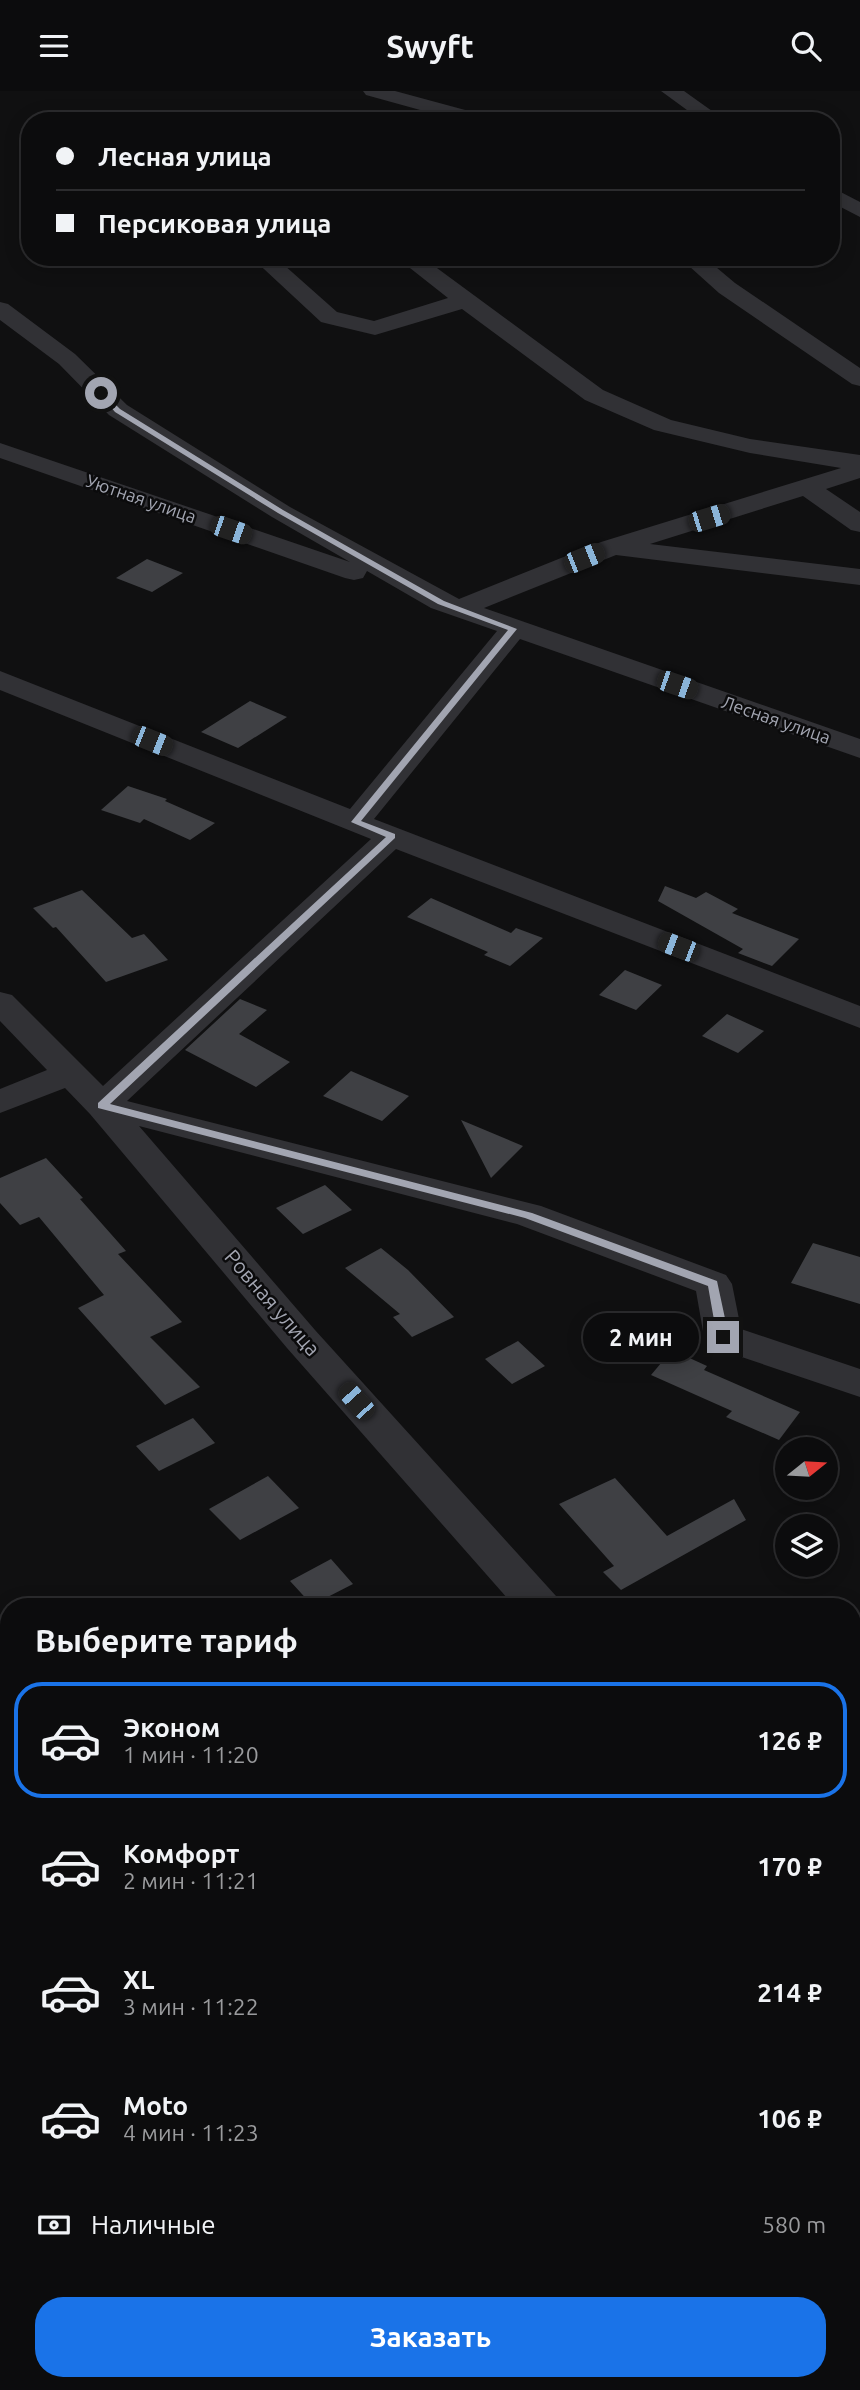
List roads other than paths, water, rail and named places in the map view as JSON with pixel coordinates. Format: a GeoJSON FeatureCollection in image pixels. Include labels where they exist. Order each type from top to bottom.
{"type":"FeatureCollection","features":[{"type":"Feature","properties":{"kind":"street"},"geometry":{"type":"LineString","coordinates":[[373,91],[451,112]]}},
{"type":"Feature","properties":{"kind":"street"},"geometry":{"type":"LineString","coordinates":[[671,91],[702,112]]}},
{"type":"Feature","properties":{"kind":"street"},"geometry":{"type":"LineString","coordinates":[[840,199],[860,212]]}},
{"type":"Feature","properties":{"kind":"street"},"geometry":{"type":"LineString","coordinates":[[272,266],[329,317],[375,328],[463,301]]}},
{"type":"Feature","properties":{"kind":"street"},"geometry":{"type":"LineString","coordinates":[[418,266],[594,395],[663,425],[750,446],[860,463]]}},
{"type":"Feature","properties":{"kind":"street"},"geometry":{"type":"LineString","coordinates":[[701,266],[727,288],[860,379]]}},
{"type":"Feature","properties":{"kind":"street","name":"Лесная улица"},"geometry":{"type":"LineString","coordinates":[[0,309],[66,359],[118,410],[281,512],[449,606],[860,749]]}},
{"type":"Feature","properties":{"kind":"street","name":"Уютная улица"},"geometry":{"type":"LineString","coordinates":[[0,450],[449,606]]}},
{"type":"Feature","properties":{"kind":"street"},"geometry":{"type":"LineString","coordinates":[[449,606],[610,548],[860,470]]}},
{"type":"Feature","properties":{"kind":"street"},"geometry":{"type":"LineString","coordinates":[[808,488],[860,524]]}},
{"type":"Feature","properties":{"kind":"street"},"geometry":{"type":"LineString","coordinates":[[610,548],[860,577]]}},
{"type":"Feature","properties":{"kind":"street"},"geometry":{"type":"LineString","coordinates":[[355,822],[513,629]]}},
{"type":"Feature","properties":{"kind":"street"},"geometry":{"type":"LineString","coordinates":[[0,680],[355,822],[860,1018]]}},
{"type":"Feature","properties":{"kind":"street"},"geometry":{"type":"LineString","coordinates":[[102,1106],[392,836]]}},
{"type":"Feature","properties":{"kind":"street","name":"Ровная улица"},"geometry":{"type":"LineString","coordinates":[[0,1002],[102,1106],[301,1339],[533,1598]]}},
{"type":"Feature","properties":{"kind":"street"},"geometry":{"type":"LineString","coordinates":[[0,1102],[71,1073]]}},
{"type":"Feature","properties":{"kind":"street"},"geometry":{"type":"LineString","coordinates":[[102,1106],[528,1216],[713,1284],[723,1337],[860,1384]]}}]}
